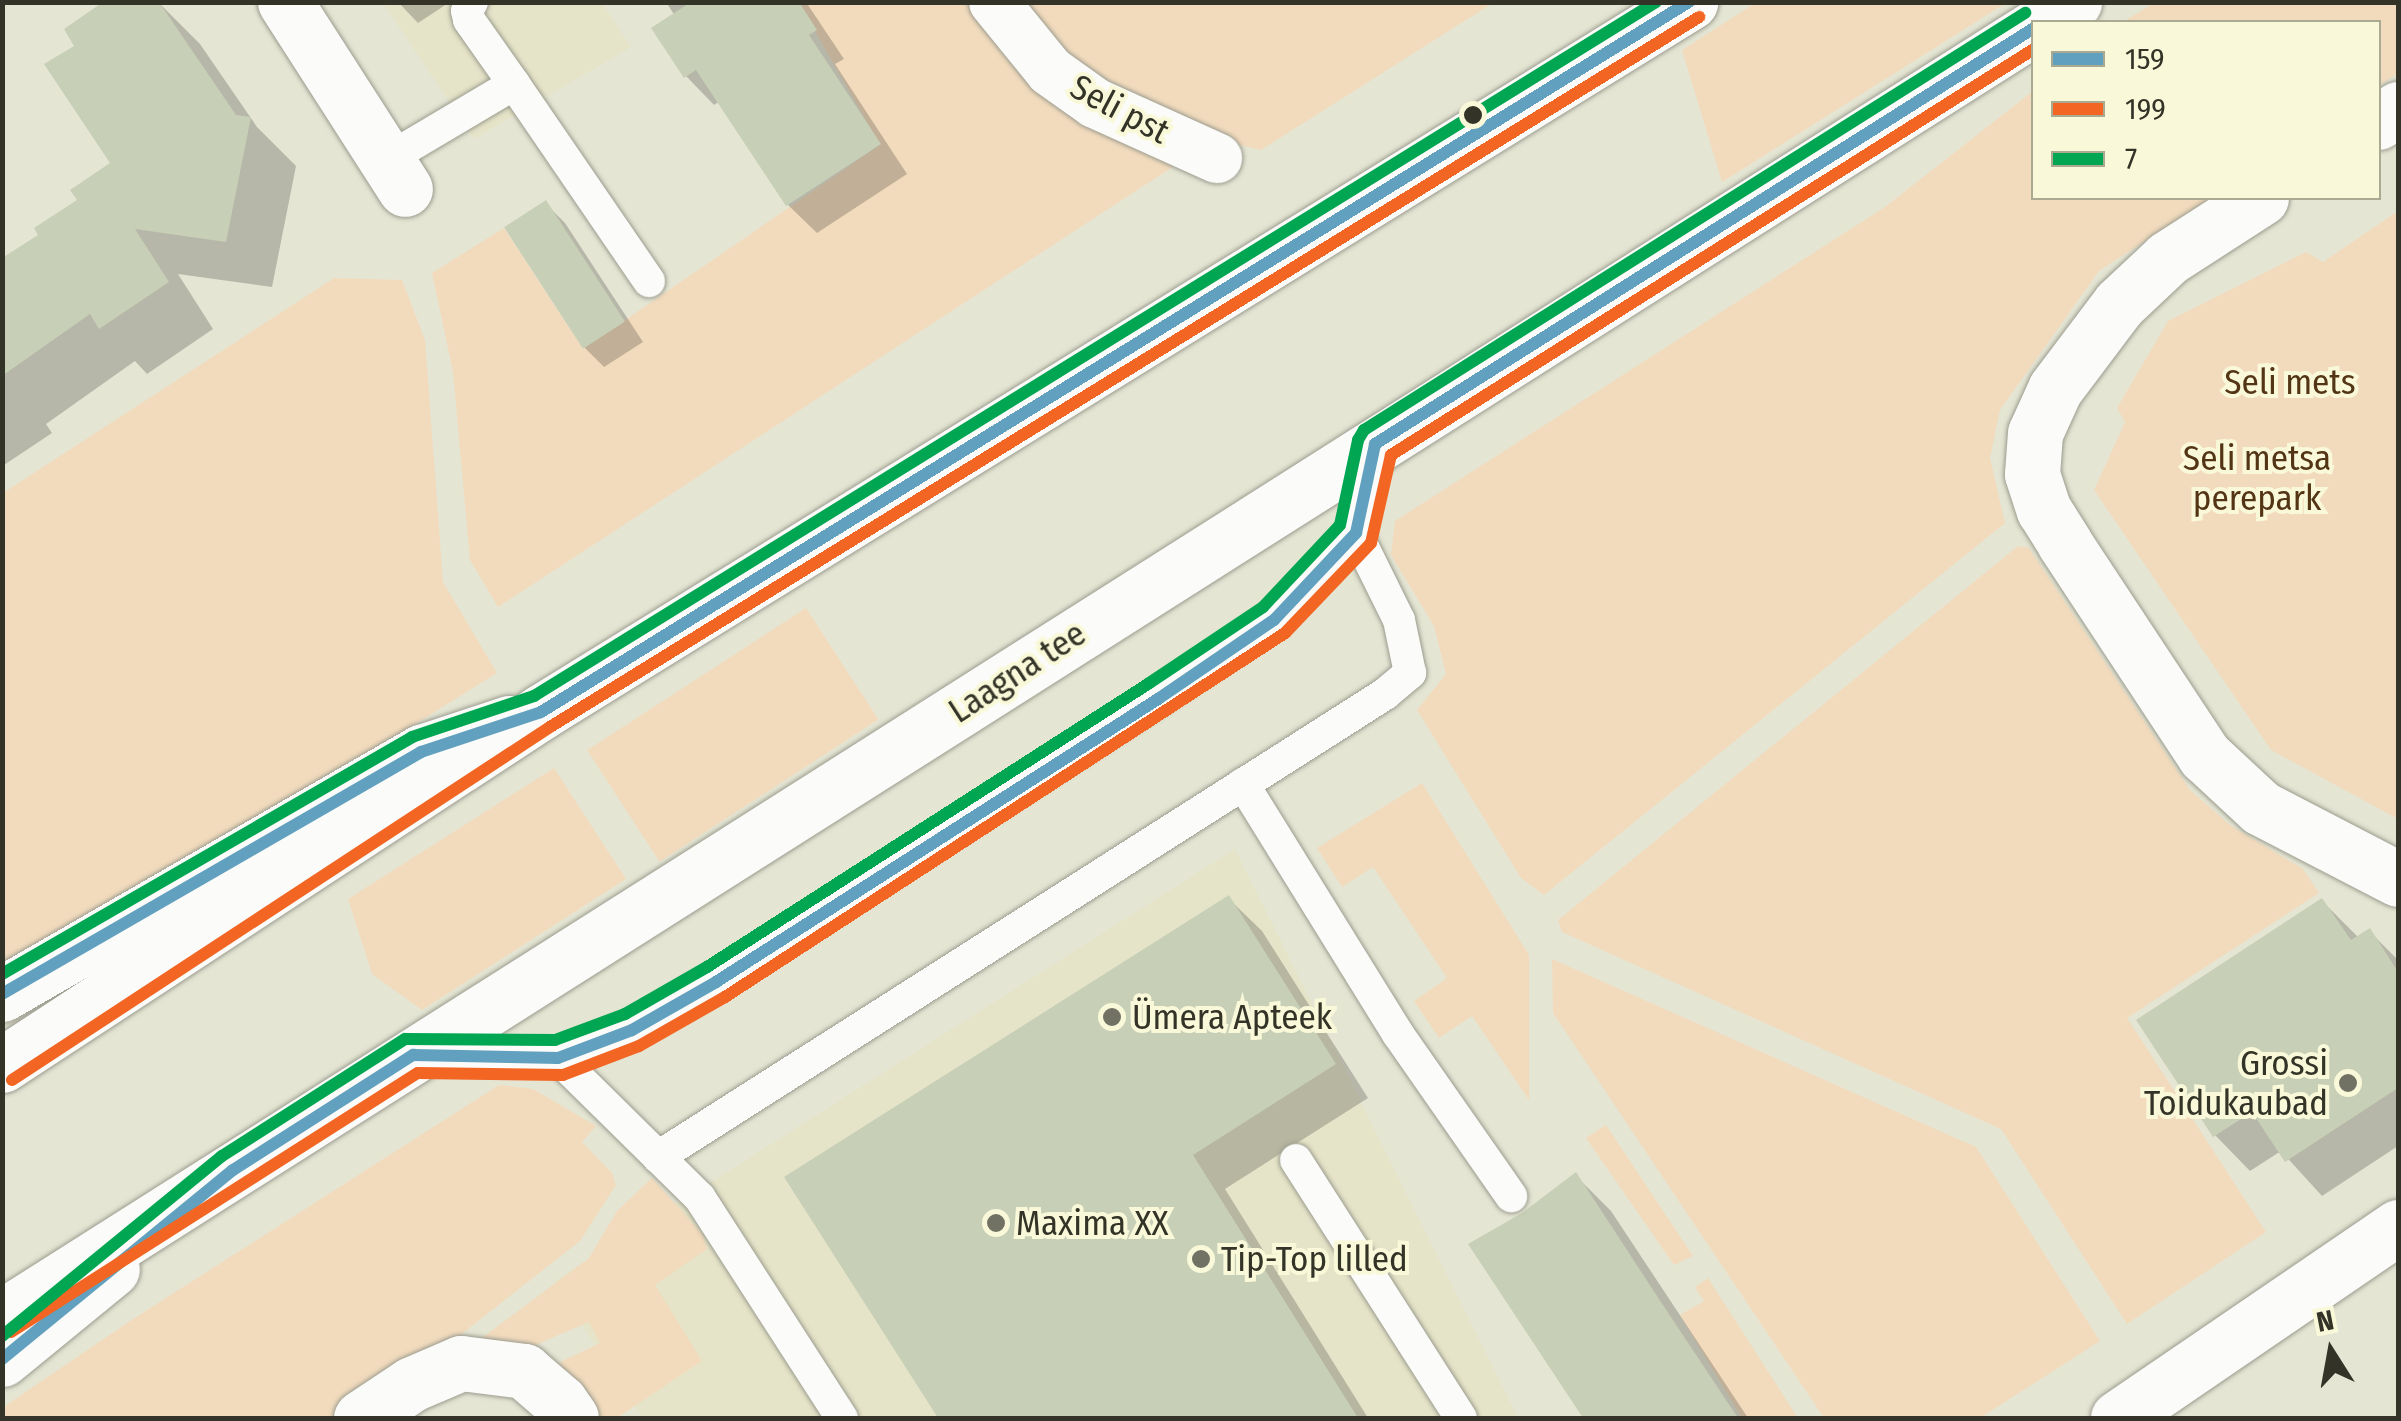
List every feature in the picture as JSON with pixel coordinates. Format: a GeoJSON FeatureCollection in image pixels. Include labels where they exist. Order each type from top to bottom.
{"type":"FeatureCollection","features":[{"type":"Feature","properties":{"kind":"main road"},"geometry":{"type":"LineString","coordinates":[[284,2],[396,174]]}},
{"type":"Feature","properties":{"kind":"main road"},"geometry":{"type":"LineString","coordinates":[[2,1065],[541,712],[1690,2]]}},
{"type":"Feature","properties":{"kind":"main road"},"geometry":{"type":"LineString","coordinates":[[2045,20],[2074,2]]}},
{"type":"Feature","properties":{"kind":"main road","name":"Laagna tee"},"geometry":{"type":"LineString","coordinates":[[2,1317],[2031,30]]}},
{"type":"Feature","properties":{"kind":"main road"},"geometry":{"type":"LineString","coordinates":[[2258,200],[2168,258],[2118,304],[2055,389],[2035,433],[2032,474],[2044,510],[2064,544],[2205,756],[2261,808],[2398,879]]}},
{"type":"Feature","properties":{"kind":"main road"},"geometry":{"type":"LineString","coordinates":[[2,994],[421,752],[541,712]]}},
{"type":"Feature","properties":{"kind":"main road"},"geometry":{"type":"LineString","coordinates":[[2,1359],[233,1170]]}},
{"type":"Feature","properties":{"kind":"main road"},"geometry":{"type":"LineString","coordinates":[[2118,1418],[2398,1227]]}},
{"type":"Feature","properties":{"kind":"main road"},"geometry":{"type":"LineString","coordinates":[[361,1418],[412,1384],[460,1363],[524,1371],[560,1402],[571,1418]]}},
{"type":"Feature","properties":{"kind":"street","name":"Seli pst"},"geometry":{"type":"LineString","coordinates":[[994,2],[1050,71],[1095,103],[1217,158]]}},
{"type":"Feature","properties":{"kind":"lane"},"geometry":{"type":"LineString","coordinates":[[472,2],[469,20],[649,281]]}},
{"type":"Feature","properties":{"kind":"lane"},"geometry":{"type":"LineString","coordinates":[[396,174],[514,84]]}},
{"type":"Feature","properties":{"kind":"lane"},"geometry":{"type":"LineString","coordinates":[[412,1055],[558,1058],[632,1030],[716,982],[1158,700],[1274,620],[1356,533],[1375,444]]}},
{"type":"Feature","properties":{"kind":"lane"},"geometry":{"type":"LineString","coordinates":[[658,1157],[1410,673],[1399,620],[1356,533]]}},
{"type":"Feature","properties":{"kind":"lane"},"geometry":{"type":"LineString","coordinates":[[1243,784],[1398,1034],[1511,1196]]}},
{"type":"Feature","properties":{"kind":"lane"},"geometry":{"type":"LineString","coordinates":[[558,1058],[700,1198],[842,1418]]}},
{"type":"Feature","properties":{"kind":"lane"},"geometry":{"type":"LineString","coordinates":[[1296,1160],[1461,1418]]}},
{"type":"Feature","properties":{"kind":"shaded area"},"geometry":{"type":"Polygon","coordinates":[[[383,3],[602,3],[631,47],[474,139],[383,3]]]}},
{"type":"Feature","properties":{"kind":"shaded area"},"geometry":{"type":"Polygon","coordinates":[[[1235,849],[1518,1418],[643,1418],[554,1282],[1235,849]]]}},
{"type":"Feature","properties":{"kind":"green space"},"geometry":{"type":"Polygon","coordinates":[[[1757,2],[2006,3],[1722,182],[1682,50],[1757,2]]]}},
{"type":"Feature","properties":{"kind":"green space"},"geometry":{"type":"Polygon","coordinates":[[[799,3],[967,3],[1054,85],[1188,157],[498,607],[470,560],[453,372],[432,273],[504,228],[583,349],[880,145],[799,3]]]}},
{"type":"Feature","properties":{"kind":"green space"},"geometry":{"type":"Polygon","coordinates":[[[1009,3],[1493,3],[1261,150],[1205,137],[1099,97],[1009,3]]]}},
{"type":"Feature","properties":{"kind":"green space"},"geometry":{"type":"Polygon","coordinates":[[[2154,3],[2398,3],[2398,73],[2381,85],[2381,20],[2126,20],[2154,3]]]}},
{"type":"Feature","properties":{"kind":"green space"},"geometry":{"type":"Polygon","coordinates":[[[2031,93],[2031,200],[2208,200],[2099,271],[2000,410],[1990,458],[2005,523],[1544,895],[1521,878],[1417,710],[1446,674],[1434,626],[1391,555],[1395,521],[1885,207],[2031,93]]]}},
{"type":"Feature","properties":{"kind":"green space","name":"Seli metsa perepark"},"geometry":{"type":"Polygon","coordinates":[[[2398,211],[2398,819],[2271,750],[2094,490],[2125,422],[2117,408],[2168,321],[2306,252],[2323,262],[2398,211]]]}},
{"type":"Feature","properties":{"kind":"green space"},"geometry":{"type":"Polygon","coordinates":[[[334,278],[402,280],[425,340],[443,582],[497,673],[255,824],[3,964],[3,493],[334,278]]]}},
{"type":"Feature","properties":{"kind":"green space"},"geometry":{"type":"Polygon","coordinates":[[[2018,546],[2029,548],[2190,790],[2231,826],[2303,869],[2319,893],[2127,1018],[2266,1232],[2127,1324],[2001,1129],[1562,932],[1558,920],[2018,546]]]}},
{"type":"Feature","properties":{"kind":"green space"},"geometry":{"type":"Polygon","coordinates":[[[806,608],[878,720],[660,862],[587,750],[806,608]]]}},
{"type":"Feature","properties":{"kind":"green space"},"geometry":{"type":"Polygon","coordinates":[[[554,768],[626,879],[422,1010],[372,974],[348,899],[554,768]]]}},
{"type":"Feature","properties":{"kind":"green space"},"geometry":{"type":"Polygon","coordinates":[[[1422,783],[1529,955],[1529,1100],[1472,1016],[1439,1038],[1414,1001],[1447,978],[1373,867],[1342,887],[1317,848],[1422,783]]]}},
{"type":"Feature","properties":{"kind":"green space"},"geometry":{"type":"Polygon","coordinates":[[[1552,959],[1976,1147],[2100,1341],[1980,1418],[1824,1418],[1553,1013],[1552,959]]]}},
{"type":"Feature","properties":{"kind":"green space"},"geometry":{"type":"Polygon","coordinates":[[[499,1085],[533,1089],[596,1126],[582,1142],[612,1173],[616,1185],[580,1241],[449,1344],[340,1418],[3,1418],[2,1408],[130,1321],[499,1085]]]}},
{"type":"Feature","properties":{"kind":"green space"},"geometry":{"type":"Polygon","coordinates":[[[1606,1125],[1693,1256],[1674,1265],[1586,1138],[1606,1125]]]}},
{"type":"Feature","properties":{"kind":"green space"},"geometry":{"type":"Polygon","coordinates":[[[652,1178],[703,1235],[707,1249],[655,1285],[702,1361],[617,1418],[586,1418],[544,1370],[600,1343],[589,1322],[512,1355],[467,1349],[589,1258],[617,1211],[652,1178]]]}},
{"type":"Feature","properties":{"kind":"green space"},"geometry":{"type":"Polygon","coordinates":[[[1708,1278],[1798,1418],[1742,1418],[1680,1315],[1704,1301],[1695,1287],[1708,1278]]]}},
{"type":"Feature","properties":{"kind":"building"},"geometry":{"type":"Polygon","coordinates":[[[103,2],[159,2],[236,115],[251,117],[226,242],[135,229],[169,282],[99,329],[90,314],[2,376],[2,258],[38,235],[34,228],[77,200],[70,190],[110,163],[44,64],[74,46],[64,29],[103,2]]]}},
{"type":"Feature","properties":{"kind":"building"},"geometry":{"type":"Polygon","coordinates":[[[691,2],[799,2],[817,30],[809,35],[881,144],[786,206],[696,70],[684,78],[651,28],[691,2]]]}},
{"type":"Feature","properties":{"kind":"building"},"geometry":{"type":"Polygon","coordinates":[[[546,200],[625,322],[583,349],[504,227],[546,200]]]}},
{"type":"Feature","properties":{"kind":"building"},"geometry":{"type":"Polygon","coordinates":[[[1229,895],[1336,1064],[1193,1155],[1358,1418],[938,1418],[784,1177],[1229,895]]]}},
{"type":"Feature","properties":{"kind":"building"},"geometry":{"type":"Polygon","coordinates":[[[2322,898],[2351,940],[2370,928],[2398,972],[2398,1088],[2285,1162],[2252,1112],[2213,1137],[2136,1020],[2322,898]]]}},
{"type":"Feature","properties":{"kind":"building"},"geometry":{"type":"Polygon","coordinates":[[[1576,1172],[1738,1418],[1583,1418],[1468,1244],[1522,1213],[1576,1172]]]}},
{"type":"Feature","properties":{"kind":"transit line","name":"7"},"geometry":{"type":"LineString","coordinates":[[2,974],[412,737],[534,696],[1656,2]]}},
{"type":"Feature","properties":{"kind":"transit line","name":"159"},"geometry":{"type":"LineString","coordinates":[[2,994],[421,752],[541,712],[1689,2]]}},
{"type":"Feature","properties":{"kind":"transit line","name":"7"},"geometry":{"type":"LineString","coordinates":[[2,1336],[222,1156],[405,1039],[555,1040],[625,1014],[707,967],[1148,684],[1263,607],[1340,525],[1358,440],[1364,430],[2025,13]]}},
{"type":"Feature","properties":{"kind":"transit line","name":"199"},"geometry":{"type":"LineString","coordinates":[[12,1080],[550,727],[1699,17]]}},
{"type":"Feature","properties":{"kind":"transit line","name":"159"},"geometry":{"type":"LineString","coordinates":[[2,1359],[233,1170],[413,1055],[558,1058],[632,1030],[716,982],[1158,699],[1274,620],[1356,533],[1375,444],[2031,30]]}},
{"type":"Feature","properties":{"kind":"transit line","name":"199"},"geometry":{"type":"LineString","coordinates":[[11,1332],[418,1073],[563,1075],[639,1046],[725,997],[1285,633],[1371,543],[1391,455],[2031,51]]}},
{"type":"Feature","properties":{"kind":"place","name":"Ümera Apteek"},"geometry":{"type":"Point","coordinates":[1112,1017]}},
{"type":"Feature","properties":{"kind":"place","name":"Grossi Toidukaubad"},"geometry":{"type":"Point","coordinates":[2348,1083]}},
{"type":"Feature","properties":{"kind":"place","name":"Maxima XX"},"geometry":{"type":"Point","coordinates":[996,1223]}},
{"type":"Feature","properties":{"kind":"place","name":"Tip-Top lilled"},"geometry":{"type":"Point","coordinates":[1201,1259]}},
{"type":"Feature","properties":{"kind":"park label","name":"Seli mets"},"geometry":{"type":"Point","coordinates":[2290,382]}}]}
